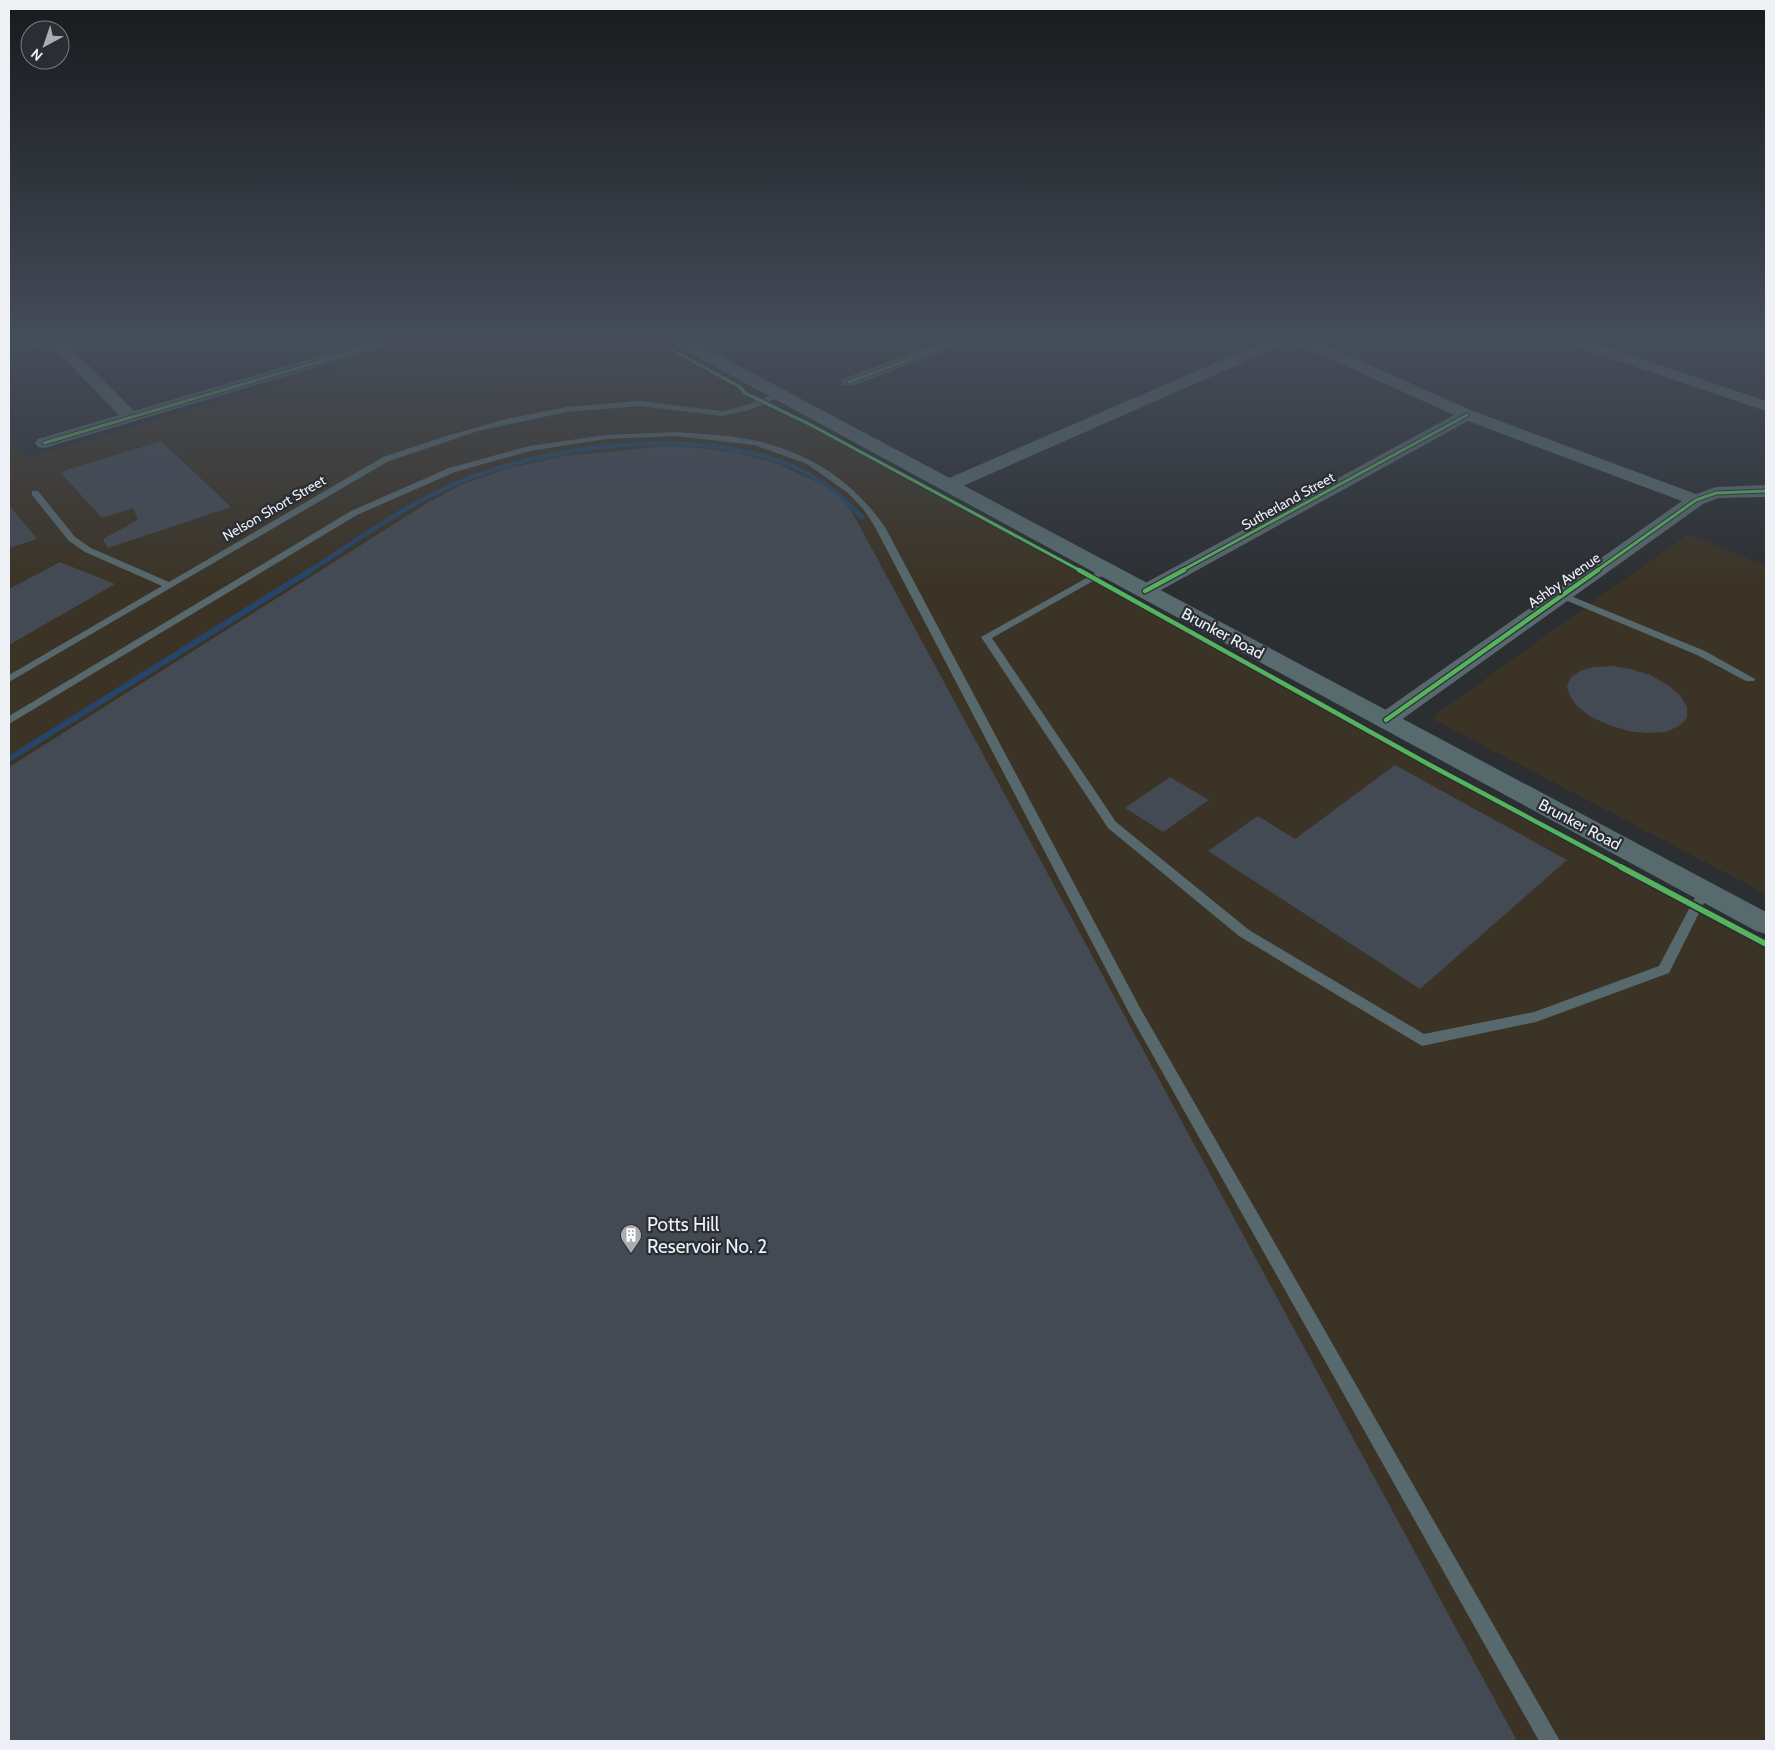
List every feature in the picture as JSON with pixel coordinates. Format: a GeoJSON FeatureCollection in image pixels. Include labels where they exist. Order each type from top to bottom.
{"type":"FeatureCollection","features":[{"type":"Feature","properties":{"kind":"main road","name":"Brunker Road"},"geometry":{"type":"LineString","coordinates":[[831,423],[1766,924]]}},
{"type":"Feature","properties":{"kind":"street"},"geometry":{"type":"LineString","coordinates":[[44,443],[115,423]]}},
{"type":"Feature","properties":{"kind":"street"},"geometry":{"type":"LineString","coordinates":[[949,486],[1094,423]]}},
{"type":"Feature","properties":{"kind":"street","name":"Sutherland Street"},"geometry":{"type":"LineString","coordinates":[[1145,591],[1453,423]]}},
{"type":"Feature","properties":{"kind":"street"},"geometry":{"type":"LineString","coordinates":[[1488,423],[1696,500]]}},
{"type":"Feature","properties":{"kind":"street","name":"Ashby Avenue"},"geometry":{"type":"LineString","coordinates":[[1386,720],[1696,500],[1716,493],[1766,491]]}},
{"type":"Feature","properties":{"kind":"lane","name":"Nelson Short Street"},"geometry":{"type":"LineString","coordinates":[[9,679],[386,459],[436,441],[497,423]]}},
{"type":"Feature","properties":{"kind":"lane"},"geometry":{"type":"LineString","coordinates":[[9,721],[354,513],[452,470],[528,449],[606,437],[676,434],[755,443],[810,462],[851,491],[880,526],[1134,1009],[1550,1741]]}},
{"type":"Feature","properties":{"kind":"lane"},"geometry":{"type":"LineString","coordinates":[[35,492],[72,539],[88,550],[168,585]]}},
{"type":"Feature","properties":{"kind":"lane"},"geometry":{"type":"LineString","coordinates":[[1106,570],[986,637],[1112,825],[1244,933],[1422,1040],[1536,1017],[1664,969],[1704,891]]}},
{"type":"Feature","properties":{"kind":"lane"},"geometry":{"type":"LineString","coordinates":[[1561,595],[1701,653],[1750,679]]}},
{"type":"Feature","properties":{"kind":"shaded area","name":"Potts Hill Reservoir No. 2"},"geometry":{"type":"Polygon","coordinates":[[[147,423],[804,423],[1766,948],[1766,1741],[9,1741],[9,435],[28,458],[147,423]]]}},
{"type":"Feature","properties":{"kind":"shaded area"},"geometry":{"type":"Polygon","coordinates":[[[1688,534],[1766,566],[1766,894],[1435,720],[1435,715],[1688,534]]]}},
{"type":"Feature","properties":{"kind":"building"},"geometry":{"type":"Polygon","coordinates":[[[161,441],[231,507],[108,548],[103,539],[138,520],[133,508],[102,518],[60,472],[161,441]]]}},
{"type":"Feature","properties":{"kind":"building","name":"Potts Hill Reservoir No. 2"},"geometry":{"type":"Polygon","coordinates":[[[666,446],[735,452],[779,464],[823,485],[841,499],[852,512],[1517,1741],[9,1741],[9,767],[429,502],[461,485],[509,468],[565,456],[666,446]]]}},
{"type":"Feature","properties":{"kind":"building"},"geometry":{"type":"Polygon","coordinates":[[[9,505],[37,539],[9,548],[9,505]]]}},
{"type":"Feature","properties":{"kind":"building"},"geometry":{"type":"Polygon","coordinates":[[[60,562],[115,584],[9,645],[9,589],[60,562]]]}},
{"type":"Feature","properties":{"kind":"building"},"geometry":{"type":"Polygon","coordinates":[[[1612,666],[1650,675],[1668,685],[1680,695],[1687,707],[1687,718],[1679,726],[1666,732],[1647,733],[1628,731],[1591,717],[1578,707],[1570,696],[1567,686],[1571,677],[1580,671],[1593,667],[1612,666]]]}},
{"type":"Feature","properties":{"kind":"building"},"geometry":{"type":"Polygon","coordinates":[[[1395,765],[1567,860],[1420,989],[1208,851],[1258,816],[1295,839],[1395,765]]]}},
{"type":"Feature","properties":{"kind":"building"},"geometry":{"type":"Polygon","coordinates":[[[1170,777],[1209,800],[1163,832],[1125,808],[1170,777]]]}},
{"type":"Feature","properties":{"kind":"waterway"},"geometry":{"type":"LineString","coordinates":[[309,571],[412,505],[448,487],[486,472],[528,460],[573,451],[619,445],[711,446],[753,453],[792,466],[812,476],[838,495],[862,517]]}},
{"type":"Feature","properties":{"kind":"waterway"},"geometry":{"type":"LineString","coordinates":[[9,759],[311,570]]}},
{"type":"Feature","properties":{"kind":"cycle path"},"geometry":{"type":"LineString","coordinates":[[44,443],[113,423]]}},
{"type":"Feature","properties":{"kind":"cycle path"},"geometry":{"type":"LineString","coordinates":[[806,423],[1092,577],[1428,764],[1766,944]]}},
{"type":"Feature","properties":{"kind":"cycle path"},"geometry":{"type":"LineString","coordinates":[[1145,591],[1453,423]]}},
{"type":"Feature","properties":{"kind":"cycle path"},"geometry":{"type":"LineString","coordinates":[[1386,720],[1696,500],[1716,493],[1766,491]]}},
{"type":"Feature","properties":{"kind":"place","name":"Potts Hill Reservoir No. 2"},"geometry":{"type":"Point","coordinates":[631,1254]}}]}
